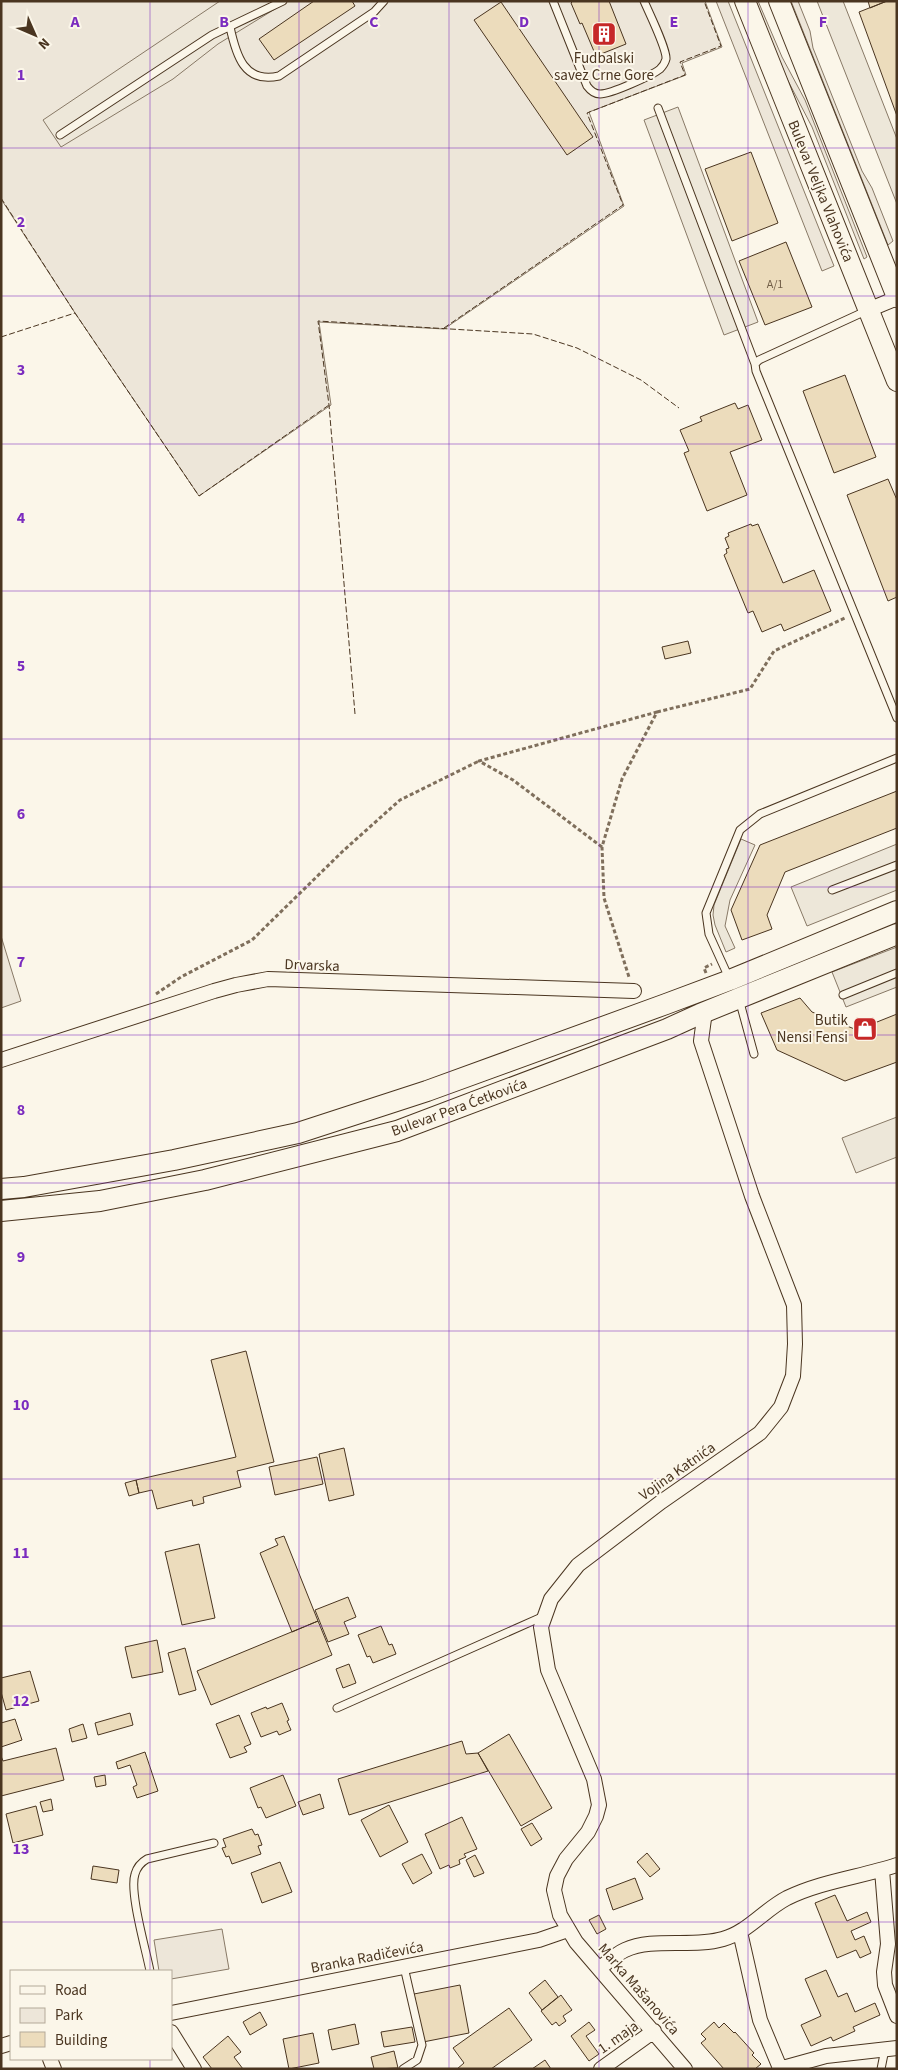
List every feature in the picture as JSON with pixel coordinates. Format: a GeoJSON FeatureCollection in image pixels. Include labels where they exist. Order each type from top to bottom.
{"type":"FeatureCollection","features":[{"type":"Feature","properties":{"kind":"main road","name":"Bulevar Veljka Vlahovića"},"geometry":{"type":"LineString","coordinates":[[745,1],[897,381]]}},
{"type":"Feature","properties":{"kind":"main road","name":"Bulevar Veljka Vlahovića"},"geometry":{"type":"LineString","coordinates":[[779,1],[897,297]]}},
{"type":"Feature","properties":{"kind":"main road","name":"Bulevar Pera Ćetkovića"},"geometry":{"type":"LineString","coordinates":[[1,1211],[100,1201],[205,1180],[397,1131],[668,1029],[706,1011],[735,989],[897,911]]}},
{"type":"Feature","properties":{"kind":"main road","name":"Bulevar Pera Ćetkovića"},"geometry":{"type":"LineString","coordinates":[[1,1189],[24,1187],[174,1160],[298,1133],[897,934]]}},
{"type":"Feature","properties":{"kind":"street"},"geometry":{"type":"LineString","coordinates":[[868,310],[897,297]]}},
{"type":"Feature","properties":{"kind":"street","name":"Drvarska"},"geometry":{"type":"LineString","coordinates":[[1,1060],[214,991],[268,979],[634,992]]}},
{"type":"Feature","properties":{"kind":"street","name":"Vojina Katnića"},"geometry":{"type":"LineString","coordinates":[[568,1930],[560,1915],[554,1890],[556,1876],[566,1859],[588,1832],[599,1805],[594,1779],[548,1670],[541,1627],[551,1599],[578,1565],[661,1502],[760,1433],[781,1407],[793,1376],[795,1344],[794,1305],[752,1196],[701,1041],[706,1011]]}},
{"type":"Feature","properties":{"kind":"street"},"geometry":{"type":"LineString","coordinates":[[600,1968],[624,1950],[636,1946],[723,1940],[740,1932],[786,1899],[830,1883],[897,1865]]}},
{"type":"Feature","properties":{"kind":"street"},"geometry":{"type":"LineString","coordinates":[[882,1870],[888,1944],[884,1972],[885,1985],[897,2016]]}},
{"type":"Feature","properties":{"kind":"street","name":"Branka Radičevića"},"geometry":{"type":"LineString","coordinates":[[172,2013],[539,1940],[568,1930]]}},
{"type":"Feature","properties":{"kind":"street","name":"Marka Mašanovića"},"geometry":{"type":"LineString","coordinates":[[568,1930],[686,2069]]}},
{"type":"Feature","properties":{"kind":"street"},"geometry":{"type":"LineString","coordinates":[[740,1932],[760,2020],[780,2068],[826,2056],[891,2048]]}},
{"type":"Feature","properties":{"kind":"street","name":"1. maja"},"geometry":{"type":"LineString","coordinates":[[601,2069],[654,2031]]}},
{"type":"Feature","properties":{"kind":"street"},"geometry":{"type":"LineString","coordinates":[[172,2034],[194,2069]]}},
{"type":"Feature","properties":{"kind":"lane"},"geometry":{"type":"LineString","coordinates":[[60,135],[212,35],[283,1]]}},
{"type":"Feature","properties":{"kind":"lane"},"geometry":{"type":"LineString","coordinates":[[230,27],[235,50],[243,64],[254,75],[266,79],[279,76],[374,12],[384,1]]}},
{"type":"Feature","properties":{"kind":"lane"},"geometry":{"type":"LineString","coordinates":[[552,1],[587,86],[592,91],[600,94],[655,72],[665,62],[665,52],[644,1]]}},
{"type":"Feature","properties":{"kind":"lane"},"geometry":{"type":"LineString","coordinates":[[658,108],[755,364],[756,371],[897,718]]}},
{"type":"Feature","properties":{"kind":"lane"},"geometry":{"type":"LineString","coordinates":[[755,364],[759,360],[868,310]]}},
{"type":"Feature","properties":{"kind":"lane"},"geometry":{"type":"LineString","coordinates":[[754,1054],[735,989],[709,934],[706,913],[740,830],[760,814],[897,758]]}},
{"type":"Feature","properties":{"kind":"lane"},"geometry":{"type":"LineString","coordinates":[[832,890],[897,865]]}},
{"type":"Feature","properties":{"kind":"lane"},"geometry":{"type":"LineString","coordinates":[[844,995],[897,973]]}},
{"type":"Feature","properties":{"kind":"lane"},"geometry":{"type":"LineString","coordinates":[[337,1708],[545,1616]]}},
{"type":"Feature","properties":{"kind":"lane"},"geometry":{"type":"LineString","coordinates":[[150,1970],[134,1894],[135,1873],[140,1863],[147,1859],[214,1843]]}},
{"type":"Feature","properties":{"kind":"lane"},"geometry":{"type":"LineString","coordinates":[[403,2069],[417,2060],[422,2045],[404,1967]]}},
{"type":"Feature","properties":{"kind":"lane"},"geometry":{"type":"LineString","coordinates":[[881,2069],[891,2048]]}},
{"type":"Feature","properties":{"kind":"path"},"geometry":{"type":"LineString","coordinates":[[149,998],[181,977],[252,940],[343,851],[400,800],[479,762],[657,712],[750,689],[774,651],[854,613]]}},
{"type":"Feature","properties":{"kind":"path"},"geometry":{"type":"LineString","coordinates":[[634,992],[604,898],[602,847],[622,779],[657,712]]}},
{"type":"Feature","properties":{"kind":"path"},"geometry":{"type":"LineString","coordinates":[[479,762],[513,780],[602,847]]}},
{"type":"Feature","properties":{"kind":"green space"},"geometry":{"type":"Polygon","coordinates":[[[1,1],[705,1],[722,47],[682,63],[686,75],[589,112],[624,206],[444,329],[319,322],[331,405],[199,496],[75,313],[1,199],[1,1]]]}},
{"type":"Feature","properties":{"kind":"green space"},"geometry":{"type":"Polygon","coordinates":[[[716,1],[728,1],[834,266],[822,271],[716,1]]]}},
{"type":"Feature","properties":{"kind":"green space"},"geometry":{"type":"Polygon","coordinates":[[[754,1],[758,1],[782,57],[805,100],[867,257],[864,259],[812,127],[785,75],[754,1]]]}},
{"type":"Feature","properties":{"kind":"green space"},"geometry":{"type":"Polygon","coordinates":[[[791,1],[798,1],[810,31],[813,48],[862,171],[872,188],[893,241],[888,245],[791,1]]]}},
{"type":"Feature","properties":{"kind":"green space"},"geometry":{"type":"Polygon","coordinates":[[[1,936],[21,1001],[1,1008],[1,936]]]}},
{"type":"Feature","properties":{"kind":"green space"},"geometry":{"type":"Polygon","coordinates":[[[222,1929],[229,1969],[172,1979],[172,1970],[159,1970],[154,1940],[222,1929]]]}},
{"type":"Feature","properties":{"kind":"shaded area"},"geometry":{"type":"Polygon","coordinates":[[[220,1],[288,1],[218,44],[173,79],[61,147],[43,120],[220,1]]]}},
{"type":"Feature","properties":{"kind":"shaded area"},"geometry":{"type":"Polygon","coordinates":[[[817,1],[843,1],[897,139],[897,204],[817,1]]]}},
{"type":"Feature","properties":{"kind":"shaded area"},"geometry":{"type":"Polygon","coordinates":[[[678,107],[758,322],[724,335],[644,120],[678,107]]]}},
{"type":"Feature","properties":{"kind":"shaded area"},"geometry":{"type":"Polygon","coordinates":[[[741,839],[755,845],[730,900],[725,926],[735,948],[726,952],[715,925],[714,905],[741,839]]]}},
{"type":"Feature","properties":{"kind":"shaded area"},"geometry":{"type":"Polygon","coordinates":[[[897,844],[897,890],[807,926],[791,887],[897,844]]]}},
{"type":"Feature","properties":{"kind":"shaded area"},"geometry":{"type":"Polygon","coordinates":[[[897,947],[897,987],[846,1007],[832,972],[897,947]]]}},
{"type":"Feature","properties":{"kind":"shaded area"},"geometry":{"type":"Polygon","coordinates":[[[897,1117],[897,1157],[856,1173],[842,1138],[897,1117]]]}},
{"type":"Feature","properties":{"kind":"building"},"geometry":{"type":"Polygon","coordinates":[[[314,1],[352,1],[355,6],[274,60],[259,39],[314,1]]]}},
{"type":"Feature","properties":{"kind":"building","name":"Fudbalski savez Crne Gore"},"geometry":{"type":"Polygon","coordinates":[[[573,1],[609,1],[626,44],[596,56],[571,3],[573,1]]]}},
{"type":"Feature","properties":{"kind":"building"},"geometry":{"type":"Polygon","coordinates":[[[868,1],[887,1],[870,8],[868,1]]]}},
{"type":"Feature","properties":{"kind":"building"},"geometry":{"type":"Polygon","coordinates":[[[887,1],[897,1],[897,116],[859,12],[887,1]]]}},
{"type":"Feature","properties":{"kind":"building"},"geometry":{"type":"Polygon","coordinates":[[[501,2],[593,137],[567,155],[474,20],[501,2]]]}},
{"type":"Feature","properties":{"kind":"building"},"geometry":{"type":"Polygon","coordinates":[[[751,152],[778,223],[732,241],[705,169],[751,152]]]}},
{"type":"Feature","properties":{"kind":"building"},"geometry":{"type":"Polygon","coordinates":[[[786,242],[812,307],[765,325],[739,261],[786,242]]]}},
{"type":"Feature","properties":{"kind":"building"},"geometry":{"type":"Polygon","coordinates":[[[845,375],[876,457],[834,473],[803,391],[845,375]]]}},
{"type":"Feature","properties":{"kind":"building"},"geometry":{"type":"Polygon","coordinates":[[[735,403],[738,409],[748,405],[762,440],[730,452],[747,495],[707,511],[684,453],[689,451],[680,430],[702,421],[700,417],[735,403]]]}},
{"type":"Feature","properties":{"kind":"building"},"geometry":{"type":"Polygon","coordinates":[[[888,479],[897,500],[897,597],[888,601],[847,495],[888,479]]]}},
{"type":"Feature","properties":{"kind":"building"},"geometry":{"type":"Polygon","coordinates":[[[751,524],[752,526],[758,524],[783,583],[814,570],[831,611],[784,631],[781,624],[762,632],[753,611],[748,613],[724,555],[727,553],[726,549],[729,548],[725,538],[729,536],[728,533],[751,524]]]}},
{"type":"Feature","properties":{"kind":"building"},"geometry":{"type":"Polygon","coordinates":[[[688,641],[691,653],[665,659],[662,647],[688,641]]]}},
{"type":"Feature","properties":{"kind":"building"},"geometry":{"type":"Polygon","coordinates":[[[897,791],[897,828],[785,872],[767,915],[772,929],[742,940],[731,910],[760,845],[897,791]]]}},
{"type":"Feature","properties":{"kind":"building"},"geometry":{"type":"Polygon","coordinates":[[[800,998],[812,1012],[857,1030],[897,1014],[897,1062],[845,1081],[777,1050],[761,1013],[800,998]]]}},
{"type":"Feature","properties":{"kind":"building"},"geometry":{"type":"Polygon","coordinates":[[[246,1351],[274,1462],[237,1471],[241,1487],[203,1497],[204,1503],[193,1506],[192,1500],[157,1509],[152,1490],[139,1493],[136,1480],[236,1457],[211,1360],[246,1351]]]}},
{"type":"Feature","properties":{"kind":"building"},"geometry":{"type":"Polygon","coordinates":[[[344,1448],[354,1495],[329,1501],[319,1454],[344,1448]]]}},
{"type":"Feature","properties":{"kind":"building"},"geometry":{"type":"Polygon","coordinates":[[[317,1457],[323,1484],[275,1495],[269,1467],[317,1457]]]}},
{"type":"Feature","properties":{"kind":"building"},"geometry":{"type":"Polygon","coordinates":[[[136,1480],[139,1493],[129,1496],[125,1483],[136,1480]]]}},
{"type":"Feature","properties":{"kind":"building"},"geometry":{"type":"Polygon","coordinates":[[[284,1536],[318,1621],[292,1632],[260,1553],[278,1545],[275,1539],[284,1536]]]}},
{"type":"Feature","properties":{"kind":"building"},"geometry":{"type":"Polygon","coordinates":[[[199,1544],[215,1618],[182,1625],[165,1552],[199,1544]]]}},
{"type":"Feature","properties":{"kind":"building"},"geometry":{"type":"Polygon","coordinates":[[[348,1597],[356,1617],[344,1622],[349,1634],[328,1642],[315,1610],[348,1597]]]}},
{"type":"Feature","properties":{"kind":"building"},"geometry":{"type":"Polygon","coordinates":[[[318,1621],[332,1655],[211,1705],[197,1671],[318,1621]]]}},
{"type":"Feature","properties":{"kind":"building"},"geometry":{"type":"Polygon","coordinates":[[[381,1626],[389,1645],[392,1644],[396,1654],[373,1663],[370,1656],[367,1657],[358,1635],[381,1626]]]}},
{"type":"Feature","properties":{"kind":"building"},"geometry":{"type":"Polygon","coordinates":[[[157,1640],[163,1672],[132,1678],[125,1647],[157,1640]]]}},
{"type":"Feature","properties":{"kind":"building"},"geometry":{"type":"Polygon","coordinates":[[[185,1648],[196,1690],[179,1695],[168,1653],[185,1648]]]}},
{"type":"Feature","properties":{"kind":"building"},"geometry":{"type":"Polygon","coordinates":[[[349,1664],[356,1683],[343,1688],[336,1669],[349,1664]]]}},
{"type":"Feature","properties":{"kind":"building"},"geometry":{"type":"Polygon","coordinates":[[[30,1671],[39,1701],[6,1710],[1,1692],[1,1678],[30,1671]]]}},
{"type":"Feature","properties":{"kind":"building"},"geometry":{"type":"Polygon","coordinates":[[[282,1703],[291,1730],[279,1735],[277,1731],[261,1737],[251,1713],[282,1703]]]}},
{"type":"Feature","properties":{"kind":"building"},"geometry":{"type":"Polygon","coordinates":[[[130,1713],[133,1725],[98,1735],[95,1723],[130,1713]]]}},
{"type":"Feature","properties":{"kind":"building"},"geometry":{"type":"Polygon","coordinates":[[[239,1715],[251,1744],[244,1747],[247,1752],[230,1758],[216,1724],[239,1715]]]}},
{"type":"Feature","properties":{"kind":"building"},"geometry":{"type":"Polygon","coordinates":[[[15,1719],[22,1740],[1,1747],[1,1723],[15,1719]]]}},
{"type":"Feature","properties":{"kind":"building"},"geometry":{"type":"Polygon","coordinates":[[[83,1724],[87,1738],[72,1742],[69,1729],[83,1724]]]}},
{"type":"Feature","properties":{"kind":"building"},"geometry":{"type":"Polygon","coordinates":[[[509,1734],[552,1808],[521,1826],[478,1753],[509,1734]]]}},
{"type":"Feature","properties":{"kind":"building"},"geometry":{"type":"Polygon","coordinates":[[[462,1741],[466,1754],[478,1753],[488,1771],[349,1815],[338,1779],[462,1741]]]}},
{"type":"Feature","properties":{"kind":"building"},"geometry":{"type":"Polygon","coordinates":[[[56,1748],[64,1780],[1,1796],[1,1756],[3,1761],[56,1748]]]}},
{"type":"Feature","properties":{"kind":"building"},"geometry":{"type":"Polygon","coordinates":[[[145,1752],[158,1791],[137,1798],[133,1787],[137,1785],[130,1765],[118,1769],[116,1762],[145,1752]]]}},
{"type":"Feature","properties":{"kind":"building"},"geometry":{"type":"Polygon","coordinates":[[[105,1775],[106,1785],[96,1787],[94,1777],[105,1775]]]}},
{"type":"Feature","properties":{"kind":"building"},"geometry":{"type":"Polygon","coordinates":[[[283,1775],[296,1806],[266,1818],[261,1807],[258,1808],[250,1788],[283,1775]]]}},
{"type":"Feature","properties":{"kind":"building"},"geometry":{"type":"Polygon","coordinates":[[[320,1794],[324,1808],[303,1815],[298,1802],[320,1794]]]}},
{"type":"Feature","properties":{"kind":"building"},"geometry":{"type":"Polygon","coordinates":[[[51,1799],[53,1810],[43,1812],[40,1802],[51,1799]]]}},
{"type":"Feature","properties":{"kind":"building"},"geometry":{"type":"Polygon","coordinates":[[[389,1805],[408,1842],[380,1857],[361,1820],[389,1805]]]}},
{"type":"Feature","properties":{"kind":"building"},"geometry":{"type":"Polygon","coordinates":[[[36,1806],[43,1835],[13,1843],[6,1814],[36,1806]]]}},
{"type":"Feature","properties":{"kind":"building"},"geometry":{"type":"Polygon","coordinates":[[[462,1817],[477,1849],[464,1854],[466,1857],[459,1860],[460,1864],[450,1868],[449,1865],[440,1869],[425,1834],[462,1817]]]}},
{"type":"Feature","properties":{"kind":"building"},"geometry":{"type":"Polygon","coordinates":[[[532,1823],[542,1839],[531,1846],[521,1829],[532,1823]]]}},
{"type":"Feature","properties":{"kind":"building"},"geometry":{"type":"Polygon","coordinates":[[[252,1829],[255,1835],[258,1834],[262,1845],[258,1846],[261,1854],[232,1864],[229,1856],[226,1857],[222,1848],[226,1847],[223,1839],[252,1829]]]}},
{"type":"Feature","properties":{"kind":"building"},"geometry":{"type":"Polygon","coordinates":[[[647,1853],[660,1869],[650,1877],[637,1862],[647,1853]]]}},
{"type":"Feature","properties":{"kind":"building"},"geometry":{"type":"Polygon","coordinates":[[[422,1854],[432,1873],[413,1884],[402,1864],[422,1854]]]}},
{"type":"Feature","properties":{"kind":"building"},"geometry":{"type":"Polygon","coordinates":[[[475,1855],[484,1873],[474,1877],[466,1860],[475,1855]]]}},
{"type":"Feature","properties":{"kind":"building"},"geometry":{"type":"Polygon","coordinates":[[[280,1862],[292,1892],[262,1903],[251,1873],[280,1862]]]}},
{"type":"Feature","properties":{"kind":"building"},"geometry":{"type":"Polygon","coordinates":[[[93,1866],[119,1870],[117,1883],[91,1879],[93,1866]]]}},
{"type":"Feature","properties":{"kind":"building"},"geometry":{"type":"Polygon","coordinates":[[[635,1878],[643,1899],[613,1910],[606,1889],[635,1878]]]}},
{"type":"Feature","properties":{"kind":"building"},"geometry":{"type":"Polygon","coordinates":[[[835,1895],[847,1921],[867,1912],[871,1922],[851,1931],[855,1940],[864,1936],[871,1953],[860,1958],[856,1950],[837,1958],[815,1903],[835,1895]]]}},
{"type":"Feature","properties":{"kind":"building"},"geometry":{"type":"Polygon","coordinates":[[[599,1915],[606,1929],[597,1934],[589,1920],[599,1915]]]}},
{"type":"Feature","properties":{"kind":"building"},"geometry":{"type":"Polygon","coordinates":[[[826,1970],[838,1997],[847,1993],[855,2012],[875,2003],[880,2015],[853,2027],[855,2031],[833,2041],[831,2037],[811,2046],[801,2025],[821,2016],[805,1979],[826,1970]]]}},
{"type":"Feature","properties":{"kind":"building"},"geometry":{"type":"Polygon","coordinates":[[[545,1980],[558,1997],[542,2010],[529,1993],[545,1980]]]}},
{"type":"Feature","properties":{"kind":"building"},"geometry":{"type":"Polygon","coordinates":[[[460,1985],[469,2033],[423,2042],[414,1994],[460,1985]]]}},
{"type":"Feature","properties":{"kind":"building"},"geometry":{"type":"Polygon","coordinates":[[[561,1995],[572,2010],[563,2016],[566,2021],[559,2026],[556,2022],[552,2025],[541,2011],[561,1995]]]}},
{"type":"Feature","properties":{"kind":"building"},"geometry":{"type":"Polygon","coordinates":[[[509,2008],[532,2040],[491,2069],[457,2069],[464,2063],[453,2048],[509,2008]]]}},
{"type":"Feature","properties":{"kind":"building"},"geometry":{"type":"Polygon","coordinates":[[[260,2012],[267,2025],[250,2035],[243,2022],[260,2012]]]}},
{"type":"Feature","properties":{"kind":"building"},"geometry":{"type":"Polygon","coordinates":[[[589,2022],[595,2030],[586,2036],[599,2054],[589,2061],[571,2036],[589,2022]]]}},
{"type":"Feature","properties":{"kind":"building"},"geometry":{"type":"Polygon","coordinates":[[[714,2022],[719,2028],[724,2023],[735,2032],[754,2053],[752,2055],[761,2064],[755,2069],[724,2069],[701,2043],[706,2039],[701,2034],[714,2022]]]}},
{"type":"Feature","properties":{"kind":"building"},"geometry":{"type":"Polygon","coordinates":[[[355,2024],[359,2044],[332,2050],[328,2030],[355,2024]]]}},
{"type":"Feature","properties":{"kind":"building"},"geometry":{"type":"Polygon","coordinates":[[[412,2027],[415,2042],[384,2047],[381,2032],[412,2027]]]}},
{"type":"Feature","properties":{"kind":"building"},"geometry":{"type":"Polygon","coordinates":[[[313,2033],[319,2063],[289,2069],[283,2039],[313,2033]]]}},
{"type":"Feature","properties":{"kind":"building"},"geometry":{"type":"Polygon","coordinates":[[[228,2036],[241,2052],[234,2057],[243,2069],[212,2069],[203,2057],[228,2036]]]}},
{"type":"Feature","properties":{"kind":"building"},"geometry":{"type":"Polygon","coordinates":[[[394,2051],[398,2068],[374,2069],[371,2057],[394,2051]]]}},
{"type":"Feature","properties":{"kind":"building"},"geometry":{"type":"Polygon","coordinates":[[[545,2060],[551,2069],[532,2069],[545,2060]]]}},
{"type":"Feature","properties":{"kind":"fence"},"geometry":{"type":"LineString","coordinates":[[444,328],[623,205],[587,113],[685,75],[680,62],[721,46],[704,1]]}},
{"type":"Feature","properties":{"kind":"fence"},"geometry":{"type":"LineString","coordinates":[[1,198],[75,313],[199,496],[329,405]]}},
{"type":"Feature","properties":{"kind":"fence"},"geometry":{"type":"LineString","coordinates":[[1,337],[75,313]]}},
{"type":"Feature","properties":{"kind":"fence"},"geometry":{"type":"LineString","coordinates":[[355,714],[329,405],[318,321],[533,334],[577,348],[641,380],[679,408]]}},
{"type":"Feature","properties":{"kind":"place","name":"Fudbalski savez Crne Gore"},"geometry":{"type":"Point","coordinates":[604,34]}},
{"type":"Feature","properties":{"kind":"place","name":"Butik Nensi Fensi"},"geometry":{"type":"Point","coordinates":[865,1029]}}]}
